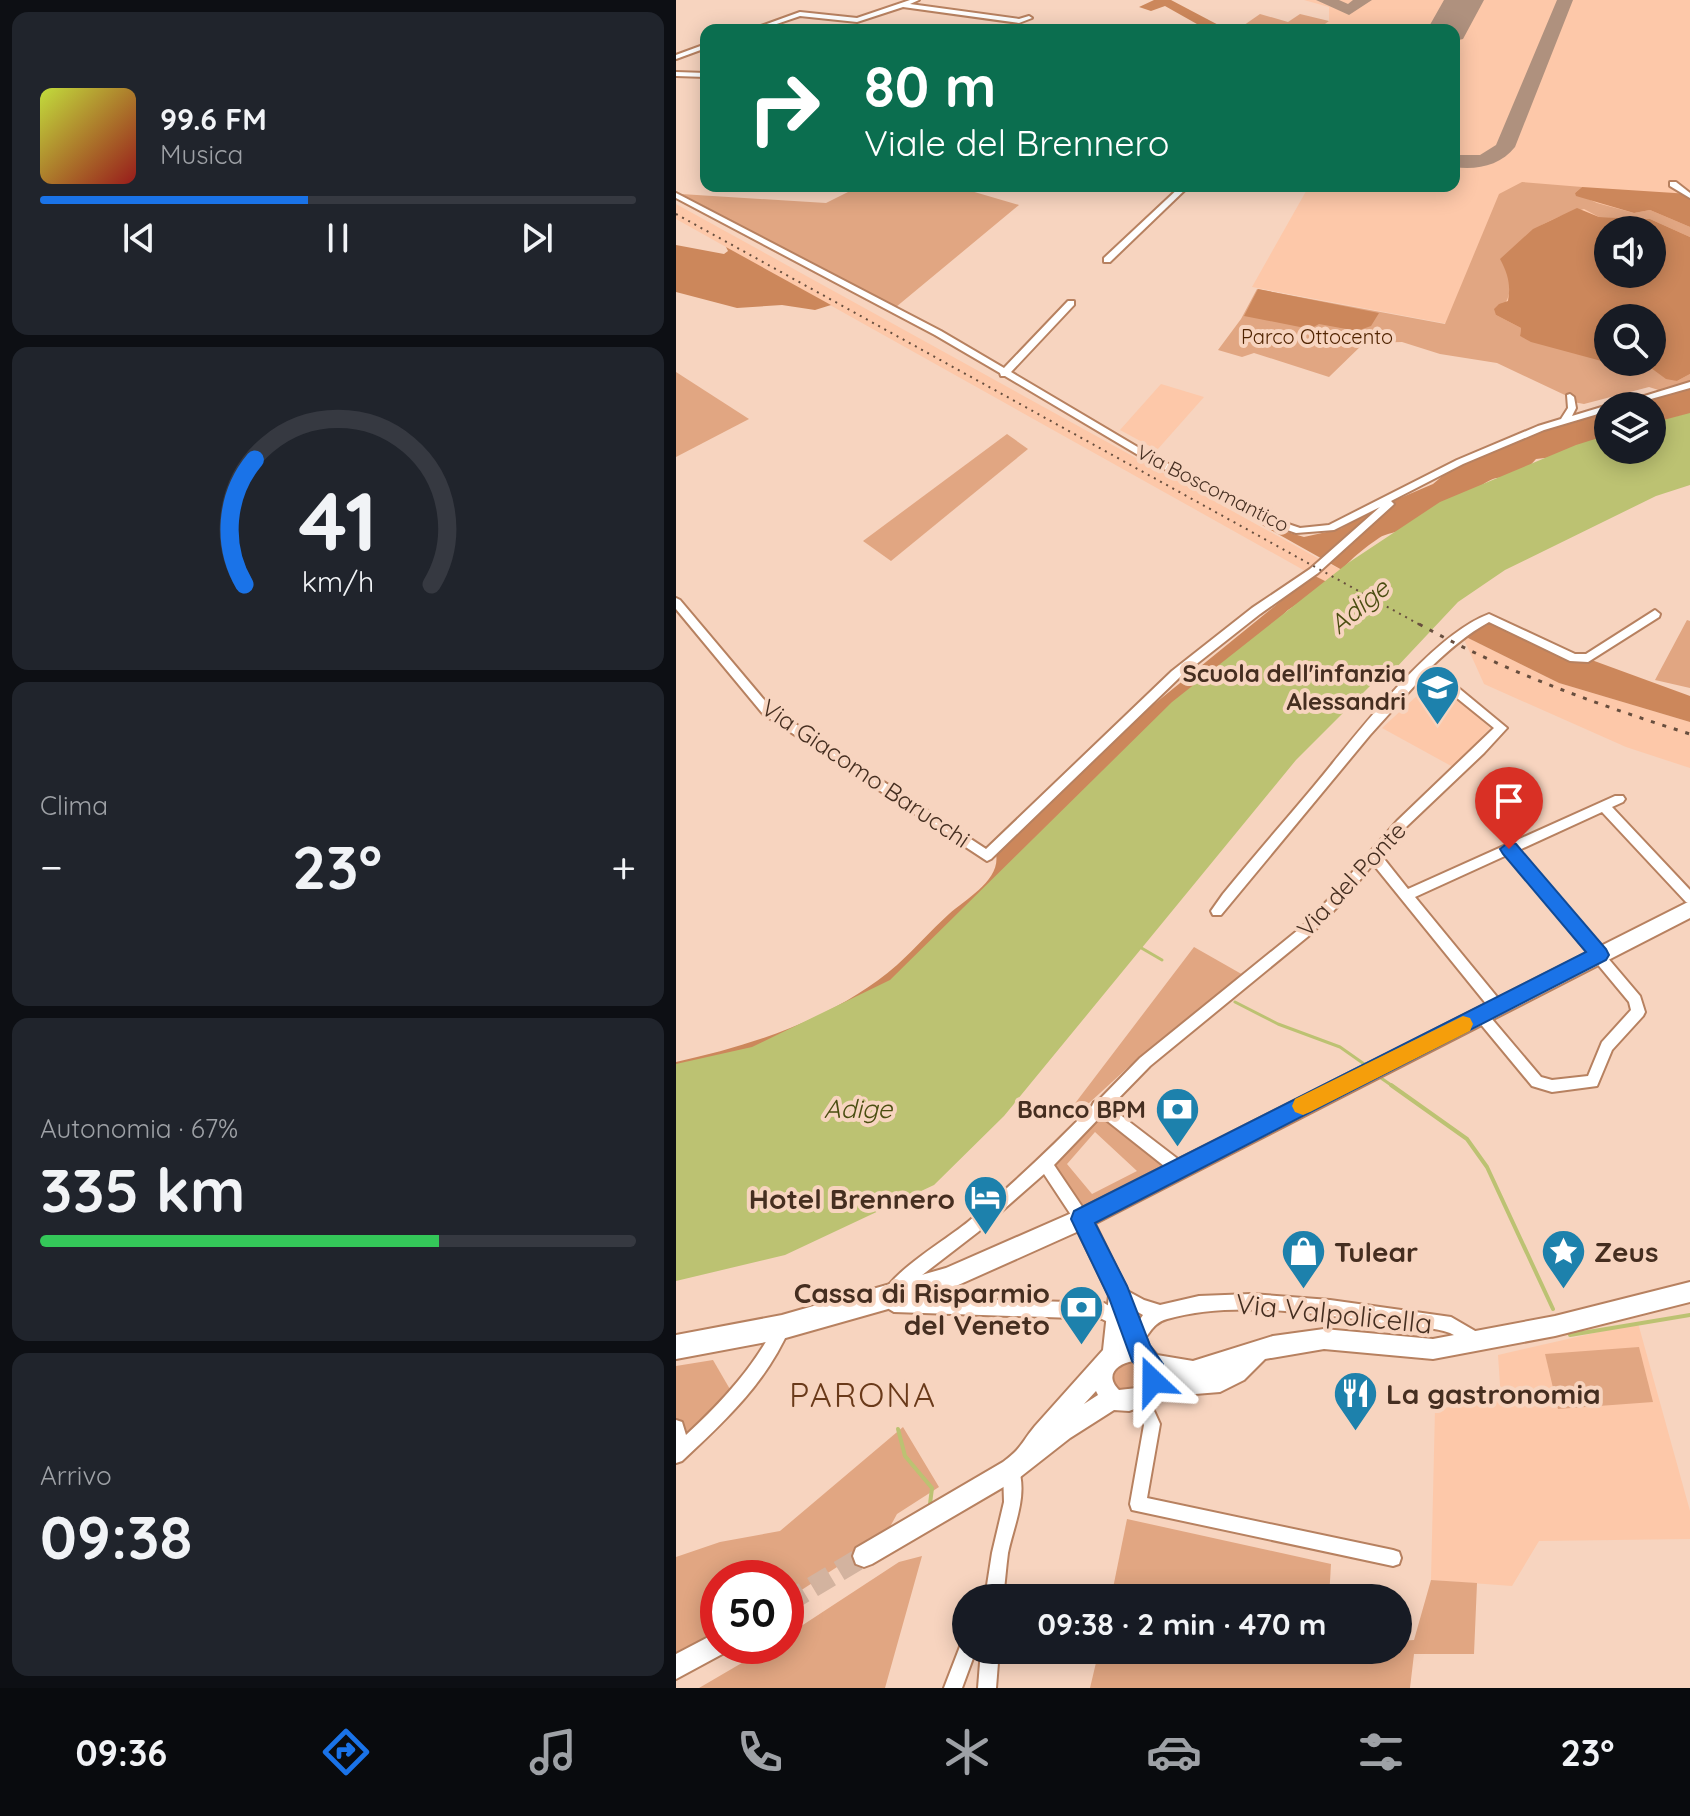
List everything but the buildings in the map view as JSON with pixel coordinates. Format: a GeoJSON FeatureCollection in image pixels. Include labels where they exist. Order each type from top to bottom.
{"type":"FeatureCollection","features":[{"type":"Feature","properties":{"kind":"main road"},"geometry":{"type":"LineString","coordinates":[[676,1347],[782,1327],[948,1278],[1082,1219],[1690,909]]}},
{"type":"Feature","properties":{"kind":"main road"},"geometry":{"type":"LineString","coordinates":[[1082,1219],[1119,1294],[1153,1381],[1142,1398]]}},
{"type":"Feature","properties":{"kind":"main road"},"geometry":{"type":"LineString","coordinates":[[1017,1464],[1053,1419],[1080,1395],[1109,1361],[1127,1349],[1142,1351],[1193,1371],[1295,1341],[1324,1339],[1433,1349],[1479,1342],[1690,1292]]}},
{"type":"Feature","properties":{"kind":"main road"},"geometry":{"type":"LineString","coordinates":[[1119,1294],[1103,1384],[1113,1398],[1126,1403],[1166,1386],[1215,1383],[1232,1376],[1262,1351]]}},
{"type":"Feature","properties":{"kind":"main road"},"geometry":{"type":"LineString","coordinates":[[864,1556],[1017,1464],[1098,1405],[1113,1398]]}},
{"type":"Feature","properties":{"kind":"main road"},"geometry":{"type":"LineString","coordinates":[[676,1667],[700,1654]]}},
{"type":"Feature","properties":{"kind":"street"},"geometry":{"type":"LineString","coordinates":[[771,24],[800,14],[857,20],[916,0]]}},
{"type":"Feature","properties":{"kind":"street"},"geometry":{"type":"LineString","coordinates":[[901,5],[1019,21],[1029,18]]}},
{"type":"Feature","properties":{"kind":"street"},"geometry":{"type":"LineString","coordinates":[[676,57],[700,48]]}},
{"type":"Feature","properties":{"kind":"street"},"geometry":{"type":"LineString","coordinates":[[676,74],[700,75]]}},
{"type":"Feature","properties":{"kind":"street"},"geometry":{"type":"LineString","coordinates":[[1673,184],[1690,196]]}},
{"type":"Feature","properties":{"kind":"street"},"geometry":{"type":"LineString","coordinates":[[1107,260],[1179,192]]}},
{"type":"Feature","properties":{"kind":"street","name":"Via Boscomantico"},"geometry":{"type":"LineString","coordinates":[[676,195],[938,333],[1148,457],[1276,523],[1299,531],[1331,528],[1460,462],[1566,419],[1594,412]]}},
{"type":"Feature","properties":{"kind":"street"},"geometry":{"type":"LineString","coordinates":[[1004,374],[1071,303]]}},
{"type":"Feature","properties":{"kind":"street"},"geometry":{"type":"LineString","coordinates":[[1665,392],[1690,385]]}},
{"type":"Feature","properties":{"kind":"street"},"geometry":{"type":"LineString","coordinates":[[1566,419],[1572,408],[1570,397]]}},
{"type":"Feature","properties":{"kind":"street","name":"Via Giacomo Barucchi"},"geometry":{"type":"LineString","coordinates":[[676,602],[767,711],[987,856],[1176,674],[1256,611],[1314,571],[1361,531],[1392,498]]}},
{"type":"Feature","properties":{"kind":"street"},"geometry":{"type":"LineString","coordinates":[[1217,911],[1362,737],[1426,667],[1476,622],[1489,618],[1574,658],[1588,658],[1655,614]]}},
{"type":"Feature","properties":{"kind":"street","name":"Via del Ponte"},"geometry":{"type":"LineString","coordinates":[[888,1298],[899,1284],[973,1227],[1045,1164],[1145,1062],[1242,985],[1331,908],[1415,810],[1469,763],[1501,728],[1426,667]]}},
{"type":"Feature","properties":{"kind":"street"},"geometry":{"type":"LineString","coordinates":[[1406,896],[1619,799]]}},
{"type":"Feature","properties":{"kind":"street"},"geometry":{"type":"LineString","coordinates":[[1604,807],[1690,898]]}},
{"type":"Feature","properties":{"kind":"street"},"geometry":{"type":"LineString","coordinates":[[1374,856],[1406,896],[1537,1082],[1552,1086],[1592,1082],[1607,1046],[1638,1012],[1635,1000],[1509,849]]}},
{"type":"Feature","properties":{"kind":"street"},"geometry":{"type":"LineString","coordinates":[[1099,1106],[1178,1168]]}},
{"type":"Feature","properties":{"kind":"street"},"geometry":{"type":"LineString","coordinates":[[1045,1164],[1082,1219]]}},
{"type":"Feature","properties":{"kind":"street"},"geometry":{"type":"LineString","coordinates":[[1119,1294],[1140,1307],[1160,1313]]}},
{"type":"Feature","properties":{"kind":"street"},"geometry":{"type":"LineString","coordinates":[[888,1298],[894,1304],[1104,1311],[1114,1317]]}},
{"type":"Feature","properties":{"kind":"street","name":"Via Valpolicella"},"geometry":{"type":"LineString","coordinates":[[1160,1313],[1222,1302],[1330,1308],[1451,1325],[1479,1342]]}},
{"type":"Feature","properties":{"kind":"street"},"geometry":{"type":"LineString","coordinates":[[1142,1351],[1145,1323],[1160,1313]]}},
{"type":"Feature","properties":{"kind":"street"},"geometry":{"type":"LineString","coordinates":[[678,1452],[754,1379],[782,1327]]}},
{"type":"Feature","properties":{"kind":"street"},"geometry":{"type":"LineString","coordinates":[[1142,1398],[1152,1424],[1138,1504],[1393,1558]]}},
{"type":"Feature","properties":{"kind":"street"},"geometry":{"type":"LineString","coordinates":[[676,1428],[678,1452]]}},
{"type":"Feature","properties":{"kind":"street"},"geometry":{"type":"LineString","coordinates":[[996,1584],[1012,1510],[1017,1464]]}},
{"type":"Feature","properties":{"kind":"street"},"geometry":{"type":"LineString","coordinates":[[953,1688],[962,1664]]}},
{"type":"Feature","properties":{"kind":"street"},"geometry":{"type":"LineString","coordinates":[[987,1688],[989,1664]]}},
{"type":"Feature","properties":{"kind":"shaded area"},"geometry":{"type":"Polygon","coordinates":[[[1154,0],[1171,0],[1217,24],[1197,24],[1165,6],[1151,11],[1139,7],[1154,0]]]}},
{"type":"Feature","properties":{"kind":"shaded area"},"geometry":{"type":"Polygon","coordinates":[[[1304,0],[1690,0],[1690,385],[1654,376],[1666,376],[1666,304],[1594,304],[1594,361],[1448,324],[1252,287],[1306,192],[1460,192],[1460,24],[1325,24],[1329,21],[1329,7],[1304,0]]]}},
{"type":"Feature","properties":{"kind":"shaded area"},"geometry":{"type":"Polygon","coordinates":[[[1582,187],[1690,194],[1690,227],[1650,210],[1634,213],[1576,196],[1575,193],[1582,187]]]}},
{"type":"Feature","properties":{"kind":"shaded area"},"geometry":{"type":"Polygon","coordinates":[[[676,204],[1342,570],[1329,583],[1307,572],[676,219],[676,204]]]}},
{"type":"Feature","properties":{"kind":"shaded area"},"geometry":{"type":"Polygon","coordinates":[[[1577,208],[1597,216],[1594,216],[1594,288],[1666,288],[1666,226],[1690,237],[1690,374],[1677,381],[1662,376],[1666,376],[1666,304],[1594,304],[1594,359],[1531,342],[1520,336],[1521,328],[1496,315],[1494,309],[1508,301],[1509,295],[1508,280],[1500,259],[1533,229],[1577,208]]]}},
{"type":"Feature","properties":{"kind":"shaded area"},"geometry":{"type":"Polygon","coordinates":[[[676,245],[724,254],[728,251],[726,247],[831,305],[815,310],[782,305],[737,308],[676,292],[676,245]]]}},
{"type":"Feature","properties":{"kind":"shaded area"},"geometry":{"type":"Polygon","coordinates":[[[1258,289],[1379,313],[1371,326],[1357,331],[1319,324],[1310,329],[1244,316],[1258,289]]]}},
{"type":"Feature","properties":{"kind":"shaded area"},"geometry":{"type":"Polygon","coordinates":[[[1161,384],[1204,397],[1157,450],[1120,430],[1161,384]]]}},
{"type":"Feature","properties":{"kind":"shaded area"},"geometry":{"type":"Polygon","coordinates":[[[1690,388],[1690,424],[1666,427],[1666,394],[1690,388]]]}},
{"type":"Feature","properties":{"kind":"shaded area"},"geometry":{"type":"Polygon","coordinates":[[[1594,415],[1594,444],[1554,457],[1536,459],[1511,479],[1497,478],[1485,483],[1429,519],[1379,538],[1342,570],[1260,524],[1304,537],[1340,529],[1379,507],[1433,484],[1473,458],[1556,424],[1572,423],[1594,415]]]}},
{"type":"Feature","properties":{"kind":"shaded area"},"geometry":{"type":"Polygon","coordinates":[[[1313,575],[1329,583],[1288,610],[911,972],[813,1032],[676,1072],[676,1062],[735,1047],[793,1027],[873,984],[981,888],[993,872],[996,854],[1153,705],[1313,575]]]}},
{"type":"Feature","properties":{"kind":"shaded area"},"geometry":{"type":"Polygon","coordinates":[[[1480,619],[1690,696],[1690,722],[1559,683],[1462,635],[1480,619]]]}},
{"type":"Feature","properties":{"kind":"shaded area"},"geometry":{"type":"Polygon","coordinates":[[[1462,635],[1559,683],[1690,722],[1690,768],[1626,747],[1484,684],[1462,635]]]}},
{"type":"Feature","properties":{"kind":"shaded area","name":"Scuola dell'infanzia Alessandri"},"geometry":{"type":"Polygon","coordinates":[[[1431,683],[1441,685],[1490,728],[1453,767],[1382,728],[1431,683]]]}},
{"type":"Feature","properties":{"kind":"shaded area"},"geometry":{"type":"Polygon","coordinates":[[[1638,1323],[1690,1511],[1690,1539],[1539,1541],[1512,1586],[1431,1580],[1435,1409],[1501,1400],[1498,1355],[1638,1323]]]}},
{"type":"Feature","properties":{"kind":"green space"},"geometry":{"type":"Polygon","coordinates":[[[1260,14],[1288,22],[1300,14],[1329,21],[1325,24],[1246,24],[1260,14]]]}},
{"type":"Feature","properties":{"kind":"green space","name":"Parco Ottocento"},"geometry":{"type":"Polygon","coordinates":[[[1522,182],[1582,187],[1575,193],[1597,203],[1634,213],[1650,210],[1664,216],[1597,216],[1584,209],[1547,222],[1527,236],[1512,256],[1507,271],[1509,296],[1496,315],[1521,328],[1520,336],[1594,358],[1594,376],[1666,375],[1677,381],[1690,374],[1690,388],[1671,394],[1649,387],[1630,392],[1594,392],[1594,401],[1584,404],[1568,401],[1567,396],[1497,363],[1440,354],[1402,342],[1364,343],[1329,377],[1254,353],[1242,357],[1218,350],[1241,319],[1257,289],[1445,324],[1499,194],[1522,182]]]}},
{"type":"Feature","properties":{"kind":"green space"},"geometry":{"type":"Polygon","coordinates":[[[848,192],[975,192],[1019,205],[896,307],[681,194],[826,203],[848,192]]]}},
{"type":"Feature","properties":{"kind":"green space","name":"Parco Ottocento"},"geometry":{"type":"Polygon","coordinates":[[[1666,217],[1690,227],[1690,237],[1666,226],[1666,217]]]}},
{"type":"Feature","properties":{"kind":"green space"},"geometry":{"type":"Polygon","coordinates":[[[676,372],[749,419],[676,457],[676,372]]]}},
{"type":"Feature","properties":{"kind":"green space"},"geometry":{"type":"Polygon","coordinates":[[[1007,434],[1028,449],[891,561],[863,541],[1007,434]]]}},
{"type":"Feature","properties":{"kind":"green space"},"geometry":{"type":"Polygon","coordinates":[[[1687,620],[1690,621],[1690,688],[1655,680],[1687,620]]]}},
{"type":"Feature","properties":{"kind":"green space"},"geometry":{"type":"Polygon","coordinates":[[[1194,947],[1245,976],[1136,1060],[1076,1115],[1070,1110],[1194,947]]]}},
{"type":"Feature","properties":{"kind":"green space"},"geometry":{"type":"Polygon","coordinates":[[[1099,1112],[1168,1166],[1085,1208],[1053,1165],[1099,1112]],[[1095,1132],[1067,1164],[1092,1194],[1137,1171],[1095,1132]]]}},
{"type":"Feature","properties":{"kind":"green space"},"geometry":{"type":"Polygon","coordinates":[[[1639,1347],[1653,1402],[1558,1409],[1545,1354],[1639,1347]]]}},
{"type":"Feature","properties":{"kind":"green space"},"geometry":{"type":"Polygon","coordinates":[[[1140,1356],[1146,1388],[1119,1397],[1106,1371],[1140,1356]]]}},
{"type":"Feature","properties":{"kind":"green space"},"geometry":{"type":"Polygon","coordinates":[[[713,1360],[731,1391],[676,1446],[676,1366],[713,1360]]]}},
{"type":"Feature","properties":{"kind":"green space"},"geometry":{"type":"Polygon","coordinates":[[[903,1427],[939,1487],[897,1514],[885,1536],[804,1588],[804,1560],[700,1560],[700,1651],[676,1663],[676,1557],[720,1542],[780,1531],[903,1427]]]}},
{"type":"Feature","properties":{"kind":"green space"},"geometry":{"type":"Polygon","coordinates":[[[1127,1519],[1331,1564],[1330,1584],[1114,1584],[1127,1519]]]}},
{"type":"Feature","properties":{"kind":"green space"},"geometry":{"type":"Polygon","coordinates":[[[922,1556],[885,1688],[699,1688],[740,1664],[804,1664],[804,1624],[899,1562],[922,1556]]]}},
{"type":"Feature","properties":{"kind":"green space"},"geometry":{"type":"Polygon","coordinates":[[[1431,1580],[1477,1583],[1474,1654],[1414,1654],[1410,1688],[1090,1688],[1096,1664],[1412,1664],[1414,1640],[1431,1580]]]}},
{"type":"Feature","properties":{"kind":"water","name":"Adige"},"geometry":{"type":"Polygon","coordinates":[[[1690,413],[1690,485],[1656,496],[1505,570],[1458,602],[1395,669],[1371,685],[1296,760],[1004,1116],[934,1185],[785,1255],[676,1281],[676,1064],[752,1047],[890,980],[1172,702],[1348,563],[1440,502],[1594,439],[1594,464],[1666,464],[1666,419],[1690,413]]]}},
{"type":"Feature","properties":{"kind":"waterway"},"geometry":{"type":"LineString","coordinates":[[1138,946],[1162,960]]}},
{"type":"Feature","properties":{"kind":"waterway"},"geometry":{"type":"LineString","coordinates":[[1235,1002],[1278,1024],[1340,1047],[1367,1066]]}},
{"type":"Feature","properties":{"kind":"waterway"},"geometry":{"type":"LineString","coordinates":[[1378,1076],[1394,1087]]}},
{"type":"Feature","properties":{"kind":"waterway"},"geometry":{"type":"LineString","coordinates":[[1391,1085],[1467,1139],[1487,1167],[1553,1309]]}},
{"type":"Feature","properties":{"kind":"waterway"},"geometry":{"type":"LineString","coordinates":[[1570,1335],[1690,1315]]}},
{"type":"Feature","properties":{"kind":"waterway"},"geometry":{"type":"LineString","coordinates":[[898,1429],[905,1456],[932,1488],[930,1504]]}},
{"type":"Feature","properties":{"kind":"taxiway"},"geometry":{"type":"LineString","coordinates":[[1324,0],[1349,10],[1364,0]]}},
{"type":"Feature","properties":{"kind":"taxiway"},"geometry":{"type":"LineString","coordinates":[[1460,161],[1482,161],[1505,147],[1565,0]]}},
{"type":"Feature","properties":{"kind":"runway"},"geometry":{"type":"LineString","coordinates":[[1451,24],[1464,0]]}},
{"type":"Feature","properties":{"kind":"tunnel"},"geometry":{"type":"LineString","coordinates":[[804,1592],[864,1556]]}},
{"type":"Feature","properties":{"kind":"railway"},"geometry":{"type":"LineString","coordinates":[[676,214],[1422,626]]}},
{"type":"Feature","properties":{"kind":"railway"},"geometry":{"type":"LineString","coordinates":[[1419,624],[1484,657],[1552,686],[1690,734]]}},
{"type":"Feature","properties":{"kind":"slow traffic"},"geometry":{"type":"LineString","coordinates":[[1303,1106],[1463,1024]]}},
{"type":"Feature","properties":{"kind":"place","name":"Scuola dell'infanzia Alessandri"},"geometry":{"type":"Point","coordinates":[1437,726]}},
{"type":"Feature","properties":{"kind":"place","name":"Banco BPM"},"geometry":{"type":"Point","coordinates":[1177,1148]}},
{"type":"Feature","properties":{"kind":"place","name":"Hotel Brennero"},"geometry":{"type":"Point","coordinates":[986,1237]}},
{"type":"Feature","properties":{"kind":"place","name":"Tulear"},"geometry":{"type":"Point","coordinates":[1303,1290]}},
{"type":"Feature","properties":{"kind":"place","name":"Zeus"},"geometry":{"type":"Point","coordinates":[1563,1290]}},
{"type":"Feature","properties":{"kind":"place","name":"Cassa di Risparmio del Veneto"},"geometry":{"type":"Point","coordinates":[1081,1347]}},
{"type":"Feature","properties":{"kind":"place","name":"La gastronomia"},"geometry":{"type":"Point","coordinates":[1355,1432]}},
{"type":"Feature","properties":{"kind":"district","name":"PARONA"},"geometry":{"type":"Point","coordinates":[863,1394]}},
{"type":"Feature","properties":{"kind":"route"},"geometry":{"type":"LineString","coordinates":[[1153,1381],[1151,1364],[1141,1353],[1119,1294],[1082,1219],[1599,955],[1509,849]]}}]}
